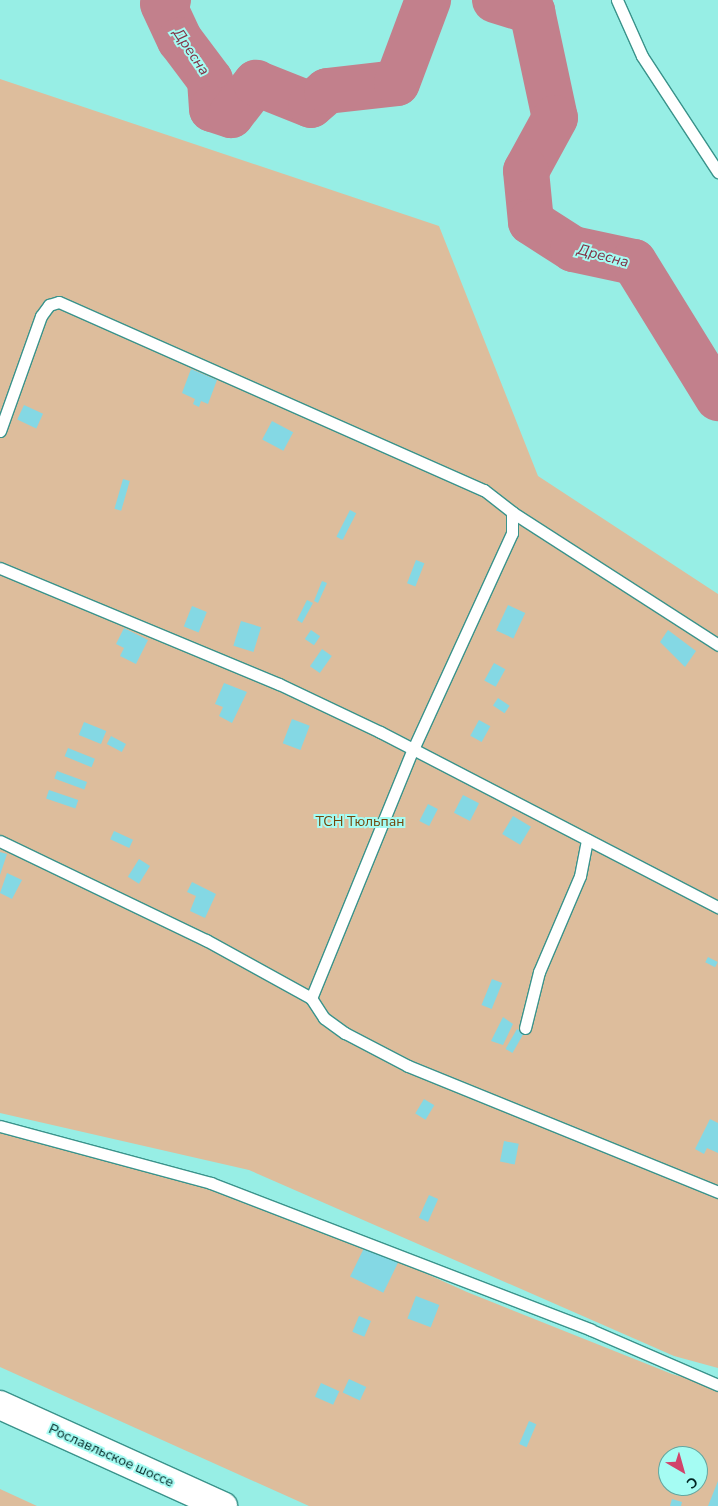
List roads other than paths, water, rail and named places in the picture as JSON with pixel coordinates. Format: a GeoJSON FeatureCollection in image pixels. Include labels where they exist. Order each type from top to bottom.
{"type":"FeatureCollection","features":[{"type":"Feature","properties":{"kind":"main road","name":"Рославльское шоссе"},"geometry":{"type":"LineString","coordinates":[[0,1405],[223,1506]]}},
{"type":"Feature","properties":{"kind":"lane"},"geometry":{"type":"LineString","coordinates":[[617,0],[642,56],[718,172]]}},
{"type":"Feature","properties":{"kind":"lane"},"geometry":{"type":"LineString","coordinates":[[0,430],[41,316],[49,305],[59,302],[484,490],[512,512],[718,645]]}},
{"type":"Feature","properties":{"kind":"lane"},"geometry":{"type":"LineString","coordinates":[[311,998],[412,751],[512,533],[512,512]]}},
{"type":"Feature","properties":{"kind":"lane"},"geometry":{"type":"LineString","coordinates":[[0,568],[279,684],[718,907]]}},
{"type":"Feature","properties":{"kind":"lane"},"geometry":{"type":"LineString","coordinates":[[525,1028],[537,979],[580,876],[587,840]]}},
{"type":"Feature","properties":{"kind":"lane"},"geometry":{"type":"LineString","coordinates":[[0,841],[148,911],[311,998],[324,1018],[345,1033],[408,1066],[718,1192]]}},
{"type":"Feature","properties":{"kind":"lane"},"geometry":{"type":"LineString","coordinates":[[0,1126],[211,1183],[591,1330],[718,1385]]}},
{"type":"Feature","properties":{"kind":"waterway","name":"Дресна"},"geometry":{"type":"LineString","coordinates":[[168,0],[163,4],[180,40],[210,80],[212,109],[231,115],[256,83],[311,105],[327,91],[397,83],[428,0]]}},
{"type":"Feature","properties":{"kind":"waterway","name":"Дресна"},"geometry":{"type":"LineString","coordinates":[[495,0],[532,11],[555,118],[526,171],[531,222],[573,249],[634,262],[718,398]]}},
{"type":"Feature","properties":{"kind":"park label","name":"ТСН Тюльпан"},"geometry":{"type":"Point","coordinates":[360,822]}}]}
